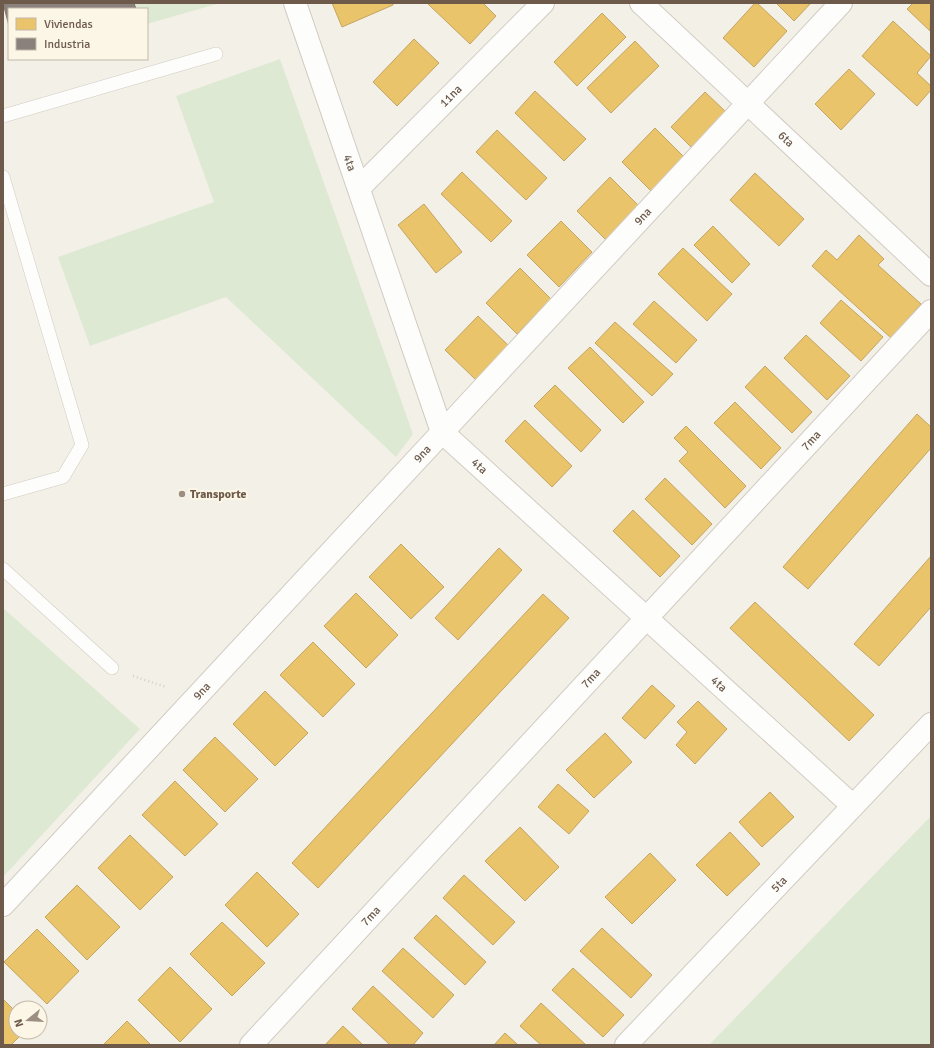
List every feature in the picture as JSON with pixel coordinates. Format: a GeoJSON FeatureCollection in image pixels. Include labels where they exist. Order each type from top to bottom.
{"type":"FeatureCollection","features":[{"type":"Feature","properties":{"kind":"street","name":"4ta"},"geometry":{"type":"LineString","coordinates":[[295,3],[442,432],[853,806]]}},
{"type":"Feature","properties":{"kind":"street","name":"11na"},"geometry":{"type":"LineString","coordinates":[[359,188],[542,3]]}},
{"type":"Feature","properties":{"kind":"street","name":"6ta"},"geometry":{"type":"LineString","coordinates":[[641,3],[931,276]]}},
{"type":"Feature","properties":{"kind":"street","name":"9na"},"geometry":{"type":"LineString","coordinates":[[3,905],[841,3]]}},
{"type":"Feature","properties":{"kind":"street","name":"7ma"},"geometry":{"type":"LineString","coordinates":[[251,1045],[931,311]]}},
{"type":"Feature","properties":{"kind":"street","name":"5ta"},"geometry":{"type":"LineString","coordinates":[[626,1045],[931,724]]}},
{"type":"Feature","properties":{"kind":"lane"},"geometry":{"type":"LineString","coordinates":[[3,116],[216,54]]}},
{"type":"Feature","properties":{"kind":"lane"},"geometry":{"type":"LineString","coordinates":[[3,177],[82,445],[63,477],[3,494]]}},
{"type":"Feature","properties":{"kind":"lane"},"geometry":{"type":"LineString","coordinates":[[3,569],[112,668]]}},
{"type":"Feature","properties":{"kind":"path"},"geometry":{"type":"LineString","coordinates":[[112,668],[196,698]]}},
{"type":"Feature","properties":{"kind":"green space"},"geometry":{"type":"Polygon","coordinates":[[[132,3],[220,3],[148,24],[148,8],[134,8],[132,3]]]}},
{"type":"Feature","properties":{"kind":"green space"},"geometry":{"type":"Polygon","coordinates":[[[280,59],[413,434],[396,457],[226,297],[90,346],[58,257],[214,202],[176,96],[280,59]]]}},
{"type":"Feature","properties":{"kind":"green space"},"geometry":{"type":"Polygon","coordinates":[[[3,608],[140,729],[3,877],[3,608]]]}},
{"type":"Feature","properties":{"kind":"green space"},"geometry":{"type":"Polygon","coordinates":[[[931,816],[931,1045],[709,1045],[931,816]]]}},
{"type":"Feature","properties":{"kind":"building: Viviendas"},"geometry":{"type":"Polygon","coordinates":[[[332,3],[393,3],[393,5],[342,27],[332,3]]]}},
{"type":"Feature","properties":{"kind":"building: Viviendas"},"geometry":{"type":"Polygon","coordinates":[[[483,3],[496,16],[470,44],[428,4],[483,3]]]}},
{"type":"Feature","properties":{"kind":"building: Viviendas"},"geometry":{"type":"Polygon","coordinates":[[[755,3],[757,3],[787,31],[754,67],[723,38],[755,3]]]}},
{"type":"Feature","properties":{"kind":"building: Viviendas"},"geometry":{"type":"Polygon","coordinates":[[[776,3],[811,3],[794,21],[776,3]]]}},
{"type":"Feature","properties":{"kind":"building: Viviendas"},"geometry":{"type":"Polygon","coordinates":[[[913,3],[931,3],[930,31],[907,9],[913,3]]]}},
{"type":"Feature","properties":{"kind":"building: Viviendas"},"geometry":{"type":"Polygon","coordinates":[[[602,13],[626,37],[577,86],[554,62],[602,13]]]}},
{"type":"Feature","properties":{"kind":"building: Viviendas"},"geometry":{"type":"Polygon","coordinates":[[[893,21],[931,56],[917,73],[931,86],[931,90],[917,106],[862,56],[893,21]]]}},
{"type":"Feature","properties":{"kind":"building: Viviendas"},"geometry":{"type":"Polygon","coordinates":[[[414,39],[439,63],[397,106],[373,82],[414,39]]]}},
{"type":"Feature","properties":{"kind":"building: Viviendas"},"geometry":{"type":"Polygon","coordinates":[[[635,41],[659,66],[611,113],[587,88],[635,41]]]}},
{"type":"Feature","properties":{"kind":"building: Viviendas"},"geometry":{"type":"Polygon","coordinates":[[[849,69],[875,94],[841,130],[815,104],[849,69]]]}},
{"type":"Feature","properties":{"kind":"building: Viviendas"},"geometry":{"type":"Polygon","coordinates":[[[535,91],[586,139],[564,161],[515,113],[535,91]]]}},
{"type":"Feature","properties":{"kind":"building: Viviendas"},"geometry":{"type":"Polygon","coordinates":[[[705,92],[726,112],[692,148],[671,127],[705,92]]]}},
{"type":"Feature","properties":{"kind":"building: Viviendas"},"geometry":{"type":"Polygon","coordinates":[[[655,128],[686,159],[653,193],[622,162],[655,128]]]}},
{"type":"Feature","properties":{"kind":"building: Viviendas"},"geometry":{"type":"Polygon","coordinates":[[[497,130],[547,178],[526,200],[476,152],[497,130]]]}},
{"type":"Feature","properties":{"kind":"building: Viviendas"},"geometry":{"type":"Polygon","coordinates":[[[462,172],[512,221],[491,242],[441,194],[462,172]]]}},
{"type":"Feature","properties":{"kind":"building: Viviendas"},"geometry":{"type":"Polygon","coordinates":[[[755,173],[804,219],[779,246],[730,200],[755,173]]]}},
{"type":"Feature","properties":{"kind":"building: Viviendas"},"geometry":{"type":"Polygon","coordinates":[[[610,177],[641,208],[608,242],[577,211],[610,177]]]}},
{"type":"Feature","properties":{"kind":"building: Viviendas"},"geometry":{"type":"Polygon","coordinates":[[[424,204],[462,252],[436,273],[398,225],[424,204]]]}},
{"type":"Feature","properties":{"kind":"building: Viviendas"},"geometry":{"type":"Polygon","coordinates":[[[561,221],[592,252],[559,287],[527,255],[561,221]]]}},
{"type":"Feature","properties":{"kind":"building: Viviendas"},"geometry":{"type":"Polygon","coordinates":[[[713,226],[750,264],[732,283],[694,245],[713,226]]]}},
{"type":"Feature","properties":{"kind":"building: Viviendas"},"geometry":{"type":"Polygon","coordinates":[[[859,235],[884,259],[878,265],[921,304],[891,338],[812,266],[826,250],[837,260],[859,235]]]}},
{"type":"Feature","properties":{"kind":"building: Viviendas"},"geometry":{"type":"Polygon","coordinates":[[[683,248],[732,294],[707,321],[658,274],[683,248]]]}},
{"type":"Feature","properties":{"kind":"building: Viviendas"},"geometry":{"type":"Polygon","coordinates":[[[520,268],[551,299],[517,334],[486,303],[520,268]]]}},
{"type":"Feature","properties":{"kind":"building: Viviendas"},"geometry":{"type":"Polygon","coordinates":[[[841,300],[883,337],[861,361],[820,323],[841,300]]]}},
{"type":"Feature","properties":{"kind":"building: Viviendas"},"geometry":{"type":"Polygon","coordinates":[[[654,301],[697,340],[676,363],[633,324],[654,301]]]}},
{"type":"Feature","properties":{"kind":"building: Viviendas"},"geometry":{"type":"Polygon","coordinates":[[[478,316],[510,347],[477,381],[445,350],[478,316]]]}},
{"type":"Feature","properties":{"kind":"building: Viviendas"},"geometry":{"type":"Polygon","coordinates":[[[615,322],[673,374],[652,396],[595,343],[615,322]]]}},
{"type":"Feature","properties":{"kind":"building: Viviendas"},"geometry":{"type":"Polygon","coordinates":[[[806,335],[850,376],[827,400],[784,358],[806,335]]]}},
{"type":"Feature","properties":{"kind":"building: Viviendas"},"geometry":{"type":"Polygon","coordinates":[[[590,347],[644,402],[623,423],[568,368],[590,347]]]}},
{"type":"Feature","properties":{"kind":"building: Viviendas"},"geometry":{"type":"Polygon","coordinates":[[[765,366],[812,412],[792,433],[745,387],[765,366]]]}},
{"type":"Feature","properties":{"kind":"building: Viviendas"},"geometry":{"type":"Polygon","coordinates":[[[555,385],[601,430],[581,452],[534,406],[555,385]]]}},
{"type":"Feature","properties":{"kind":"building: Viviendas"},"geometry":{"type":"Polygon","coordinates":[[[735,402],[781,448],[761,469],[714,423],[735,402]]]}},
{"type":"Feature","properties":{"kind":"building: Viviendas"},"geometry":{"type":"Polygon","coordinates":[[[917,414],[931,427],[931,448],[808,589],[783,567],[917,414]]]}},
{"type":"Feature","properties":{"kind":"building: Viviendas"},"geometry":{"type":"Polygon","coordinates":[[[525,420],[572,466],[552,487],[505,441],[525,420]]]}},
{"type":"Feature","properties":{"kind":"building: Viviendas"},"geometry":{"type":"Polygon","coordinates":[[[686,426],[746,486],[725,508],[679,461],[688,452],[674,438],[686,426]]]}},
{"type":"Feature","properties":{"kind":"building: Viviendas"},"geometry":{"type":"Polygon","coordinates":[[[665,478],[712,524],[692,545],[645,499],[665,478]]]}},
{"type":"Feature","properties":{"kind":"building: Viviendas"},"geometry":{"type":"Polygon","coordinates":[[[633,510],[680,556],[660,577],[613,531],[633,510]]]}},
{"type":"Feature","properties":{"kind":"building: Viviendas"},"geometry":{"type":"Polygon","coordinates":[[[401,544],[444,587],[411,619],[369,577],[401,544]]]}},
{"type":"Feature","properties":{"kind":"building: Viviendas"},"geometry":{"type":"Polygon","coordinates":[[[499,548],[522,570],[458,640],[435,618],[499,548]]]}},
{"type":"Feature","properties":{"kind":"building: Viviendas"},"geometry":{"type":"Polygon","coordinates":[[[931,556],[931,607],[879,666],[854,644],[931,556]]]}},
{"type":"Feature","properties":{"kind":"building: Viviendas"},"geometry":{"type":"Polygon","coordinates":[[[356,593],[398,635],[366,668],[324,626],[356,593]]]}},
{"type":"Feature","properties":{"kind":"building: Viviendas"},"geometry":{"type":"Polygon","coordinates":[[[543,594],[569,618],[318,888],[292,863],[543,594]]]}},
{"type":"Feature","properties":{"kind":"building: Viviendas"},"geometry":{"type":"Polygon","coordinates":[[[755,602],[874,715],[849,741],[730,628],[755,602]]]}},
{"type":"Feature","properties":{"kind":"building: Viviendas"},"geometry":{"type":"Polygon","coordinates":[[[313,642],[355,684],[323,717],[280,675],[313,642]]]}},
{"type":"Feature","properties":{"kind":"building: Viviendas"},"geometry":{"type":"Polygon","coordinates":[[[652,685],[675,706],[645,739],[622,718],[652,685]]]}},
{"type":"Feature","properties":{"kind":"building: Viviendas"},"geometry":{"type":"Polygon","coordinates":[[[265,691],[308,733],[275,766],[233,724],[265,691]]]}},
{"type":"Feature","properties":{"kind":"building: Viviendas"},"geometry":{"type":"Polygon","coordinates":[[[698,701],[727,729],[695,764],[676,745],[687,732],[677,722],[698,701]]]}},
{"type":"Feature","properties":{"kind":"building: Viviendas"},"geometry":{"type":"Polygon","coordinates":[[[605,733],[632,762],[594,798],[566,770],[605,733]]]}},
{"type":"Feature","properties":{"kind":"building: Viviendas"},"geometry":{"type":"Polygon","coordinates":[[[215,737],[258,779],[225,812],[183,770],[215,737]]]}},
{"type":"Feature","properties":{"kind":"building: Viviendas"},"geometry":{"type":"Polygon","coordinates":[[[175,781],[218,824],[185,856],[142,815],[175,781]]]}},
{"type":"Feature","properties":{"kind":"building: Viviendas"},"geometry":{"type":"Polygon","coordinates":[[[558,784],[589,811],[569,834],[538,807],[558,784]]]}},
{"type":"Feature","properties":{"kind":"building: Viviendas"},"geometry":{"type":"Polygon","coordinates":[[[770,792],[794,817],[762,847],[739,822],[770,792]]]}},
{"type":"Feature","properties":{"kind":"building: Viviendas"},"geometry":{"type":"Polygon","coordinates":[[[520,827],[559,867],[525,901],[485,861],[520,827]]]}},
{"type":"Feature","properties":{"kind":"building: Viviendas"},"geometry":{"type":"Polygon","coordinates":[[[730,832],[760,864],[727,896],[696,865],[730,832]]]}},
{"type":"Feature","properties":{"kind":"building: Viviendas"},"geometry":{"type":"Polygon","coordinates":[[[130,835],[173,877],[140,910],[98,868],[130,835]]]}},
{"type":"Feature","properties":{"kind":"building: Viviendas"},"geometry":{"type":"Polygon","coordinates":[[[650,853],[676,880],[632,924],[605,897],[650,853]]]}},
{"type":"Feature","properties":{"kind":"building: Viviendas"},"geometry":{"type":"Polygon","coordinates":[[[257,872],[299,914],[267,947],[225,905],[257,872]]]}},
{"type":"Feature","properties":{"kind":"building: Viviendas"},"geometry":{"type":"Polygon","coordinates":[[[464,875],[515,922],[493,945],[443,898],[464,875]]]}},
{"type":"Feature","properties":{"kind":"building: Viviendas"},"geometry":{"type":"Polygon","coordinates":[[[77,885],[120,927],[87,960],[45,917],[77,885]]]}},
{"type":"Feature","properties":{"kind":"building: Viviendas"},"geometry":{"type":"Polygon","coordinates":[[[436,915],[486,962],[465,985],[414,938],[436,915]]]}},
{"type":"Feature","properties":{"kind":"building: Viviendas"},"geometry":{"type":"Polygon","coordinates":[[[222,922],[265,963],[232,996],[190,954],[222,922]]]}},
{"type":"Feature","properties":{"kind":"building: Viviendas"},"geometry":{"type":"Polygon","coordinates":[[[602,928],[652,975],[631,998],[580,951],[602,928]]]}},
{"type":"Feature","properties":{"kind":"building: Viviendas"},"geometry":{"type":"Polygon","coordinates":[[[37,929],[79,971],[48,1003],[48,1000],[43,1000],[4,962],[37,929]]]}},
{"type":"Feature","properties":{"kind":"building: Viviendas"},"geometry":{"type":"Polygon","coordinates":[[[403,948],[454,995],[433,1018],[382,971],[403,948]]]}},
{"type":"Feature","properties":{"kind":"building: Viviendas"},"geometry":{"type":"Polygon","coordinates":[[[170,967],[212,1009],[180,1042],[138,1000],[170,967]]]}},
{"type":"Feature","properties":{"kind":"building: Viviendas"},"geometry":{"type":"Polygon","coordinates":[[[573,968],[624,1015],[603,1037],[552,990],[573,968]]]}},
{"type":"Feature","properties":{"kind":"building: Viviendas"},"geometry":{"type":"Polygon","coordinates":[[[373,986],[423,1033],[413,1045],[390,1045],[352,1009],[373,986]]]}},
{"type":"Feature","properties":{"kind":"building: Viviendas"},"geometry":{"type":"Polygon","coordinates":[[[3,999],[8,1004],[8,1040],[16,1040],[11,1045],[3,1045],[3,999]]]}},
{"type":"Feature","properties":{"kind":"building: Viviendas"},"geometry":{"type":"Polygon","coordinates":[[[541,1003],[586,1045],[541,1045],[520,1026],[541,1003]]]}},
{"type":"Feature","properties":{"kind":"building: Viviendas"},"geometry":{"type":"Polygon","coordinates":[[[127,1021],[151,1045],[103,1045],[127,1021]]]}},
{"type":"Feature","properties":{"kind":"building: Viviendas"},"geometry":{"type":"Polygon","coordinates":[[[343,1026],[363,1045],[325,1045],[343,1026]]]}},
{"type":"Feature","properties":{"kind":"building: Viviendas"},"geometry":{"type":"Polygon","coordinates":[[[505,1033],[518,1045],[494,1045],[505,1033]]]}},
{"type":"Feature","properties":{"kind":"building: Industria"},"geometry":{"type":"Polygon","coordinates":[[[3,3],[134,3],[136,8],[8,8],[8,22],[3,3]]]}},
{"type":"Feature","properties":{"kind":"place","name":"Transporte"},"geometry":{"type":"Point","coordinates":[182,494]}}]}
